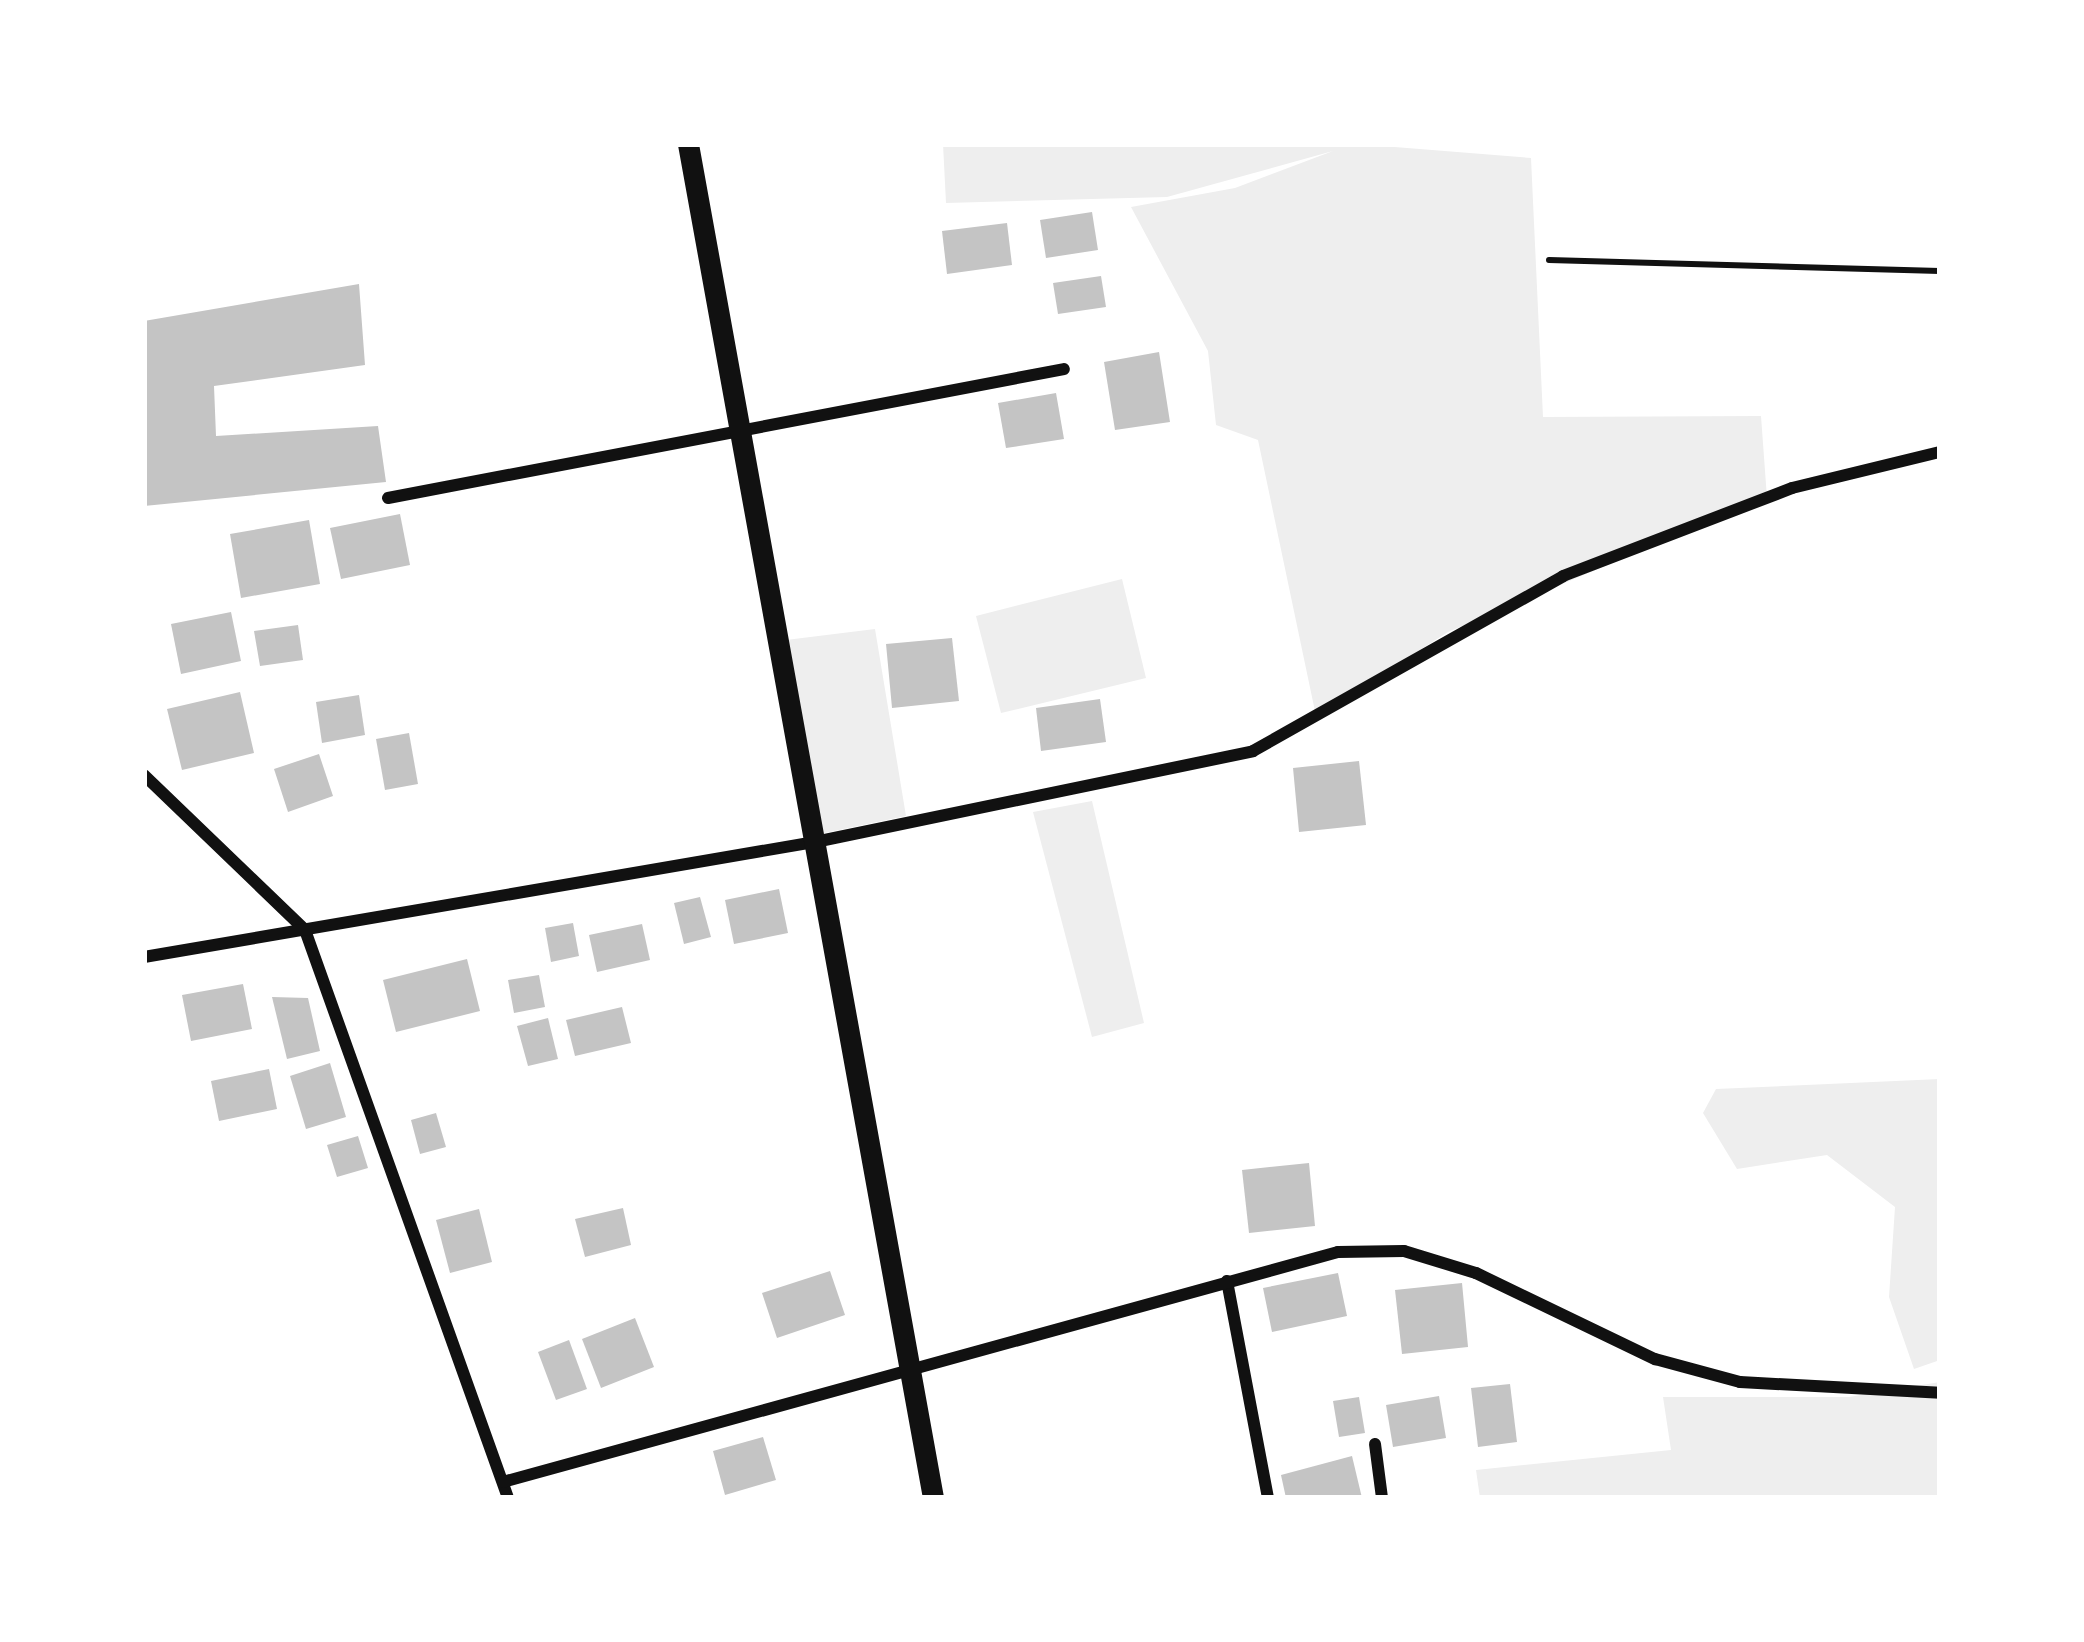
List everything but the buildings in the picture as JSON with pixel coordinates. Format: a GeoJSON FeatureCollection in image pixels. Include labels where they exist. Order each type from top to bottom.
{"type":"FeatureCollection","features":[{"type":"Feature","properties":{"kind":"street"},"geometry":{"type":"LineString","coordinates":[[688,144],[933,1498]]}},
{"type":"Feature","properties":{"kind":"street"},"geometry":{"type":"LineString","coordinates":[[388,498],[1064,369]]}},
{"type":"Feature","properties":{"kind":"street"},"geometry":{"type":"LineString","coordinates":[[144,957],[815,842],[1252,752],[1563,577],[1792,488],[1940,452]]}},
{"type":"Feature","properties":{"kind":"street"},"geometry":{"type":"LineString","coordinates":[[144,776],[305,930],[508,1498]]}},
{"type":"Feature","properties":{"kind":"street"},"geometry":{"type":"LineString","coordinates":[[502,1482],[909,1363],[1338,1252],[1404,1251],[1476,1273],[1654,1359],[1740,1382],[1940,1393]]}},
{"type":"Feature","properties":{"kind":"street"},"geometry":{"type":"LineString","coordinates":[[1227,1281],[1268,1498]]}},
{"type":"Feature","properties":{"kind":"street"},"geometry":{"type":"LineString","coordinates":[[1375,1444],[1382,1498]]}},
{"type":"Feature","properties":{"kind":"path"},"geometry":{"type":"LineString","coordinates":[[1549,260],[1940,271]]}},
{"type":"Feature","properties":{"kind":"shaded area"},"geometry":{"type":"Polygon","coordinates":[[[943,144],[1357,144],[1531,158],[1543,417],[1761,416],[1767,498],[1448,632],[1316,716],[1258,440],[1216,425],[1208,351],[1131,207],[1235,188],[1333,151],[1167,197],[946,203],[943,144]]]}},
{"type":"Feature","properties":{"kind":"shaded area"},"geometry":{"type":"Polygon","coordinates":[[[1122,579],[1146,678],[1001,713],[976,616],[1122,579]]]}},
{"type":"Feature","properties":{"kind":"shaded area"},"geometry":{"type":"Polygon","coordinates":[[[875,629],[906,816],[820,834],[786,640],[875,629]]]}},
{"type":"Feature","properties":{"kind":"shaded area"},"geometry":{"type":"Polygon","coordinates":[[[1092,801],[1144,1023],[1092,1037],[1033,812],[1092,801]]]}},
{"type":"Feature","properties":{"kind":"shaded area"},"geometry":{"type":"Polygon","coordinates":[[[1940,1079],[1940,1360],[1914,1369],[1889,1297],[1895,1207],[1827,1155],[1737,1169],[1703,1113],[1716,1089],[1940,1079]]]}},
{"type":"Feature","properties":{"kind":"shaded area"},"geometry":{"type":"Polygon","coordinates":[[[1940,1382],[1940,1498],[1480,1498],[1476,1470],[1671,1450],[1663,1397],[1849,1397],[1940,1382]]]}}]}
